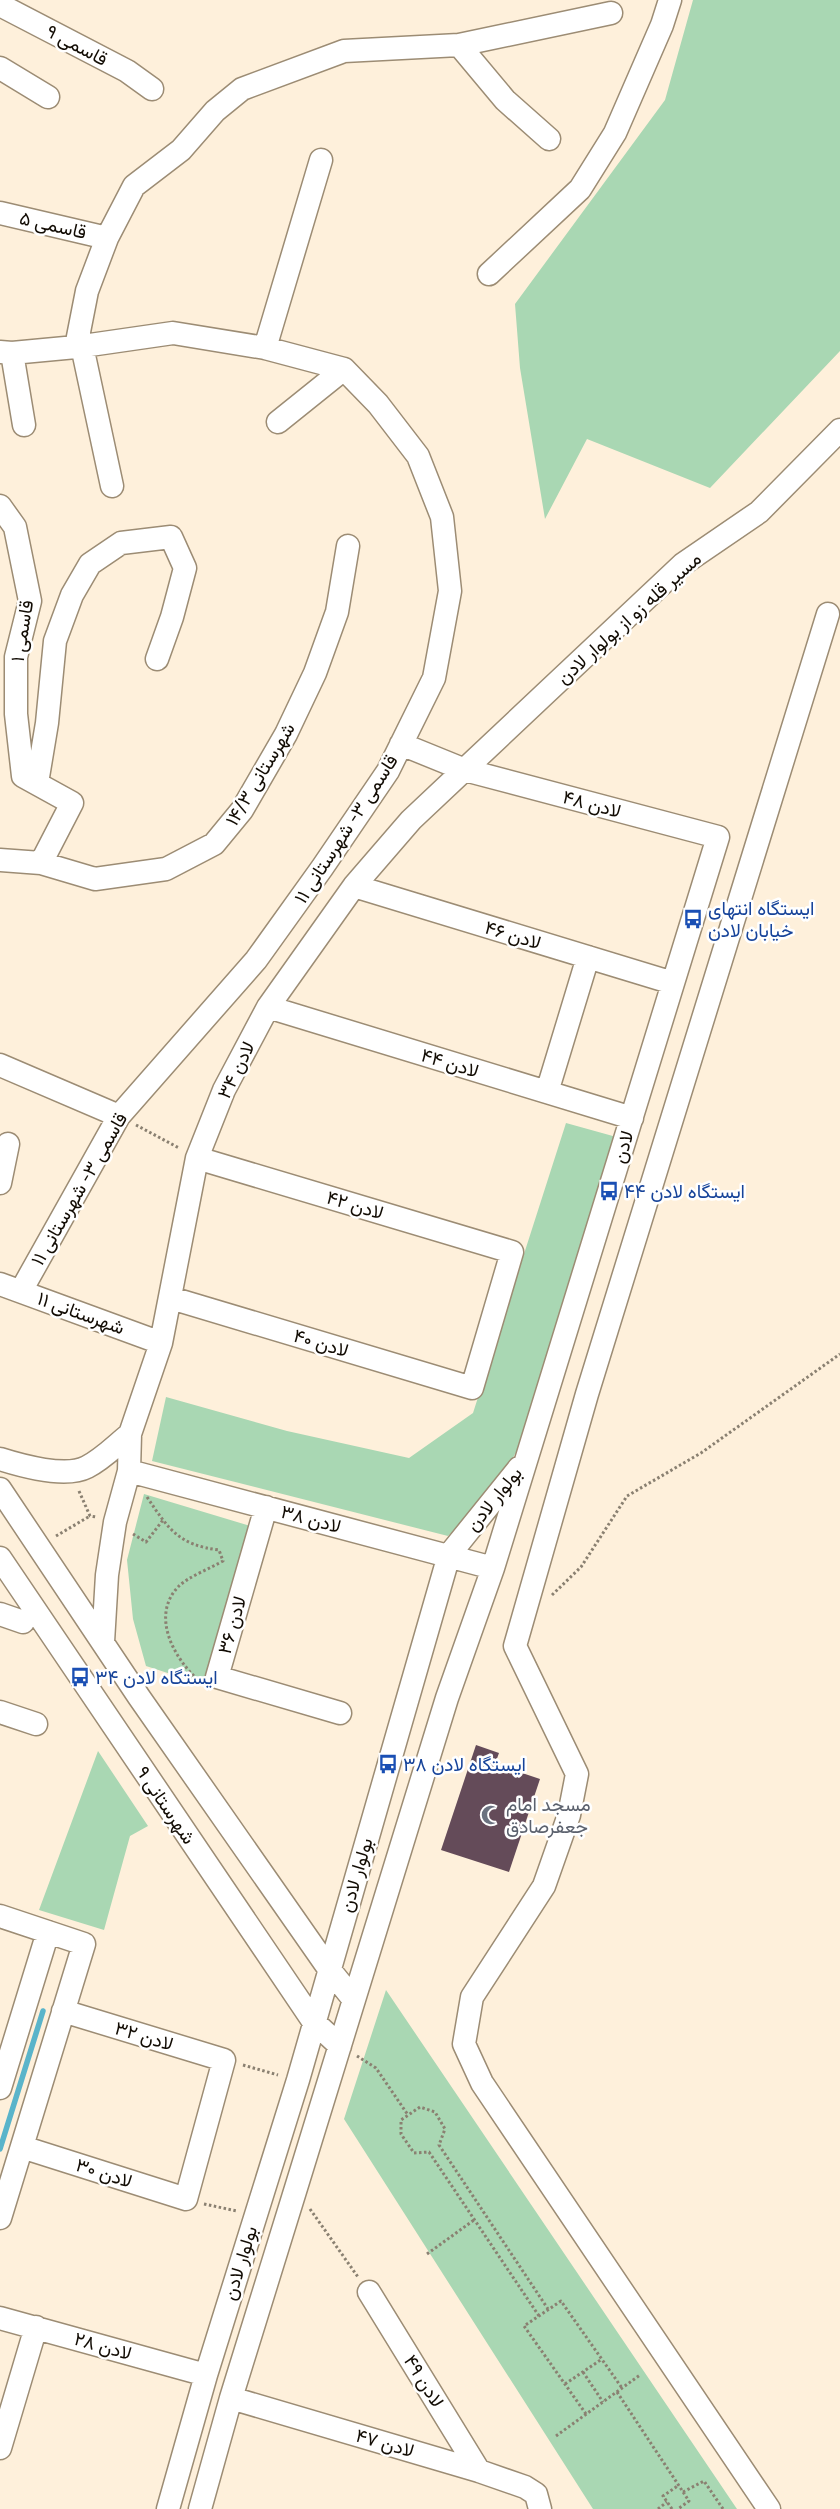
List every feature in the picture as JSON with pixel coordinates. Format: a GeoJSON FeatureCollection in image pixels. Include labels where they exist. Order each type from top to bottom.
{"type":"FeatureCollection","features":[{"type":"Feature","properties":{"kind":"street"},"geometry":{"type":"LineString","coordinates":[[489,274],[580,189],[615,133],[662,25],[670,0]]}},
{"type":"Feature","properties":{"kind":"street","name":"قاسمی ۹"},"geometry":{"type":"LineString","coordinates":[[0,5],[127,71],[152,89]]}},
{"type":"Feature","properties":{"kind":"street"},"geometry":{"type":"LineString","coordinates":[[112,486],[79,347],[88,291],[107,238],[134,186],[181,150],[215,111],[242,89],[344,51],[459,44],[611,13]]}},
{"type":"Feature","properties":{"kind":"street"},"geometry":{"type":"LineString","coordinates":[[459,44],[505,100],[549,140]]}},
{"type":"Feature","properties":{"kind":"street"},"geometry":{"type":"LineString","coordinates":[[0,68],[48,97]]}},
{"type":"Feature","properties":{"kind":"street"},"geometry":{"type":"LineString","coordinates":[[265,348],[321,160]]}},
{"type":"Feature","properties":{"kind":"street","name":"قاسمی ۵"},"geometry":{"type":"LineString","coordinates":[[0,212],[107,238]]}},
{"type":"Feature","properties":{"kind":"street"},"geometry":{"type":"LineString","coordinates":[[24,425],[6,352],[79,347],[173,333],[265,348],[344,368]]}},
{"type":"Feature","properties":{"kind":"street"},"geometry":{"type":"LineString","coordinates":[[278,422],[344,368]]}},
{"type":"Feature","properties":{"kind":"street","name":"قاسمی ۳- شهرستانی ۱۱"},"geometry":{"type":"LineString","coordinates":[[22,1291],[119,1116],[256,960],[377,788],[434,678],[450,591],[442,517],[418,456],[378,404],[344,368]]}},
{"type":"Feature","properties":{"kind":"street","name":"مسیر قله زو از بولوار لادن"},"geometry":{"type":"LineString","coordinates":[[466,770],[683,564],[759,512],[840,430]]}},
{"type":"Feature","properties":{"kind":"street","name":"قاسمی ۱"},"geometry":{"type":"LineString","coordinates":[[0,506],[15,527],[30,601],[16,657],[16,714],[23,776],[36,783]]}},
{"type":"Feature","properties":{"kind":"street"},"geometry":{"type":"LineString","coordinates":[[41,863],[72,803],[36,783],[47,722],[55,641],[72,595],[90,564],[121,543],[171,537],[186,568],[172,618],[157,659]]}},
{"type":"Feature","properties":{"kind":"street","name":"شهرستانی ۱۴/۳"},"geometry":{"type":"LineString","coordinates":[[0,860],[41,863],[95,879],[166,869],[214,844],[242,810],[286,734],[315,673],[337,612],[348,546]]}},
{"type":"Feature","properties":{"kind":"street"},"geometry":{"type":"LineString","coordinates":[[769,2509],[482,2083],[464,2044],[472,1997],[544,1886],[569,1815],[577,1774],[515,1646],[587,1394],[828,614]]}},
{"type":"Feature","properties":{"kind":"street","name":"لادن ۴۸"},"geometry":{"type":"LineString","coordinates":[[401,744],[466,770],[718,838]]}},
{"type":"Feature","properties":{"kind":"street","name":"لادن ۳۴"},"geometry":{"type":"LineString","coordinates":[[103,1642],[107,1575],[115,1522],[130,1471],[130,1434],[161,1343],[197,1158],[224,1090],[268,1007],[354,886],[411,820],[466,770]]}},
{"type":"Feature","properties":{"kind":"street","name":"لادن"},"geometry":{"type":"LineString","coordinates":[[528,1457],[718,838]]}},
{"type":"Feature","properties":{"kind":"street","name":"لادن ۴۶"},"geometry":{"type":"LineString","coordinates":[[354,886],[673,983]]}},
{"type":"Feature","properties":{"kind":"street"},"geometry":{"type":"LineString","coordinates":[[547,1092],[588,957]]}},
{"type":"Feature","properties":{"kind":"street","name":"لادن ۴۴"},"geometry":{"type":"LineString","coordinates":[[268,1007],[632,1118]]}},
{"type":"Feature","properties":{"kind":"street"},"geometry":{"type":"LineString","coordinates":[[0,1064],[119,1116]]}},
{"type":"Feature","properties":{"kind":"street"},"geometry":{"type":"LineString","coordinates":[[0,1183],[8,1144]]}},
{"type":"Feature","properties":{"kind":"street","name":"لادن ۴۲"},"geometry":{"type":"LineString","coordinates":[[197,1158],[512,1252],[472,1388]]}},
{"type":"Feature","properties":{"kind":"street","name":"شهرستانی ۱۱"},"geometry":{"type":"LineString","coordinates":[[0,1284],[161,1343]]}},
{"type":"Feature","properties":{"kind":"street","name":"لادن ۴۰"},"geometry":{"type":"LineString","coordinates":[[171,1298],[472,1388]]}},
{"type":"Feature","properties":{"kind":"street"},"geometry":{"type":"LineString","coordinates":[[0,1459],[31,1469],[69,1470],[85,1468],[130,1434]]}},
{"type":"Feature","properties":{"kind":"street","name":"بولوار لادن"},"geometry":{"type":"LineString","coordinates":[[168,2509],[206,2375],[298,2080],[313,2021],[448,1555],[528,1457]]}},
{"type":"Feature","properties":{"kind":"street","name":"بولوار لادن"},"geometry":{"type":"LineString","coordinates":[[200,2509],[230,2398],[447,1698],[493,1568],[528,1457]]}},
{"type":"Feature","properties":{"kind":"street","name":"لادن ۳۸"},"geometry":{"type":"LineString","coordinates":[[130,1471],[493,1568]]}},
{"type":"Feature","properties":{"kind":"street"},"geometry":{"type":"LineString","coordinates":[[0,1489],[103,1642],[329,1969],[354,2000]]}},
{"type":"Feature","properties":{"kind":"street","name":"لادن ۳۶"},"geometry":{"type":"LineString","coordinates":[[266,1507],[217,1677],[340,1713]]}},
{"type":"Feature","properties":{"kind":"street","name":"شهرستانی ۹"},"geometry":{"type":"LineString","coordinates":[[0,1558],[313,2021],[340,2046]]}},
{"type":"Feature","properties":{"kind":"street"},"geometry":{"type":"LineString","coordinates":[[0,1614],[22,1622]]}},
{"type":"Feature","properties":{"kind":"street"},"geometry":{"type":"LineString","coordinates":[[0,1712],[36,1724]]}},
{"type":"Feature","properties":{"kind":"street"},"geometry":{"type":"LineString","coordinates":[[0,1916],[84,1944],[0,2218]]}},
{"type":"Feature","properties":{"kind":"street"},"geometry":{"type":"LineString","coordinates":[[0,2088],[48,1932]]}},
{"type":"Feature","properties":{"kind":"street","name":"لادن ۳۲"},"geometry":{"type":"LineString","coordinates":[[63,2011],[224,2060]]}},
{"type":"Feature","properties":{"kind":"street"},"geometry":{"type":"LineString","coordinates":[[186,2199],[224,2060]]}},
{"type":"Feature","properties":{"kind":"street","name":"لادن ۳۰"},"geometry":{"type":"LineString","coordinates":[[22,2147],[186,2199]]}},
{"type":"Feature","properties":{"kind":"street","name":"لادن ۴۹"},"geometry":{"type":"LineString","coordinates":[[369,2292],[479,2470]]}},
{"type":"Feature","properties":{"kind":"street","name":"لادن ۲۸"},"geometry":{"type":"LineString","coordinates":[[0,2318],[206,2375]]}},
{"type":"Feature","properties":{"kind":"street"},"geometry":{"type":"LineString","coordinates":[[0,2448],[36,2327]]}},
{"type":"Feature","properties":{"kind":"street","name":"لادن ۴۷"},"geometry":{"type":"LineString","coordinates":[[230,2398],[479,2470],[525,2487],[538,2502]]}},
{"type":"Feature","properties":{"kind":"path"},"geometry":{"type":"LineString","coordinates":[[119,1116],[197,1158]]}},
{"type":"Feature","properties":{"kind":"path"},"geometry":{"type":"LineString","coordinates":[[548,1599],[581,1567],[627,1496],[700,1452],[840,1354]]}},
{"type":"Feature","properties":{"kind":"path"},"geometry":{"type":"LineString","coordinates":[[130,1471],[163,1520],[181,1539],[197,1547],[219,1550],[223,1561],[179,1585],[168,1602],[165,1624],[174,1651],[195,1678],[217,1677]]}},
{"type":"Feature","properties":{"kind":"path"},"geometry":{"type":"LineString","coordinates":[[340,2046],[376,2068],[408,2115]]}},
{"type":"Feature","properties":{"kind":"path"},"geometry":{"type":"LineString","coordinates":[[224,2060],[298,2080]]}},
{"type":"Feature","properties":{"kind":"path"},"geometry":{"type":"LineString","coordinates":[[539,2316],[429,2152],[414,2153],[401,2134],[401,2120],[420,2107],[435,2112],[445,2129],[439,2145],[548,2309]]}},
{"type":"Feature","properties":{"kind":"path"},"geometry":{"type":"LineString","coordinates":[[296,2188],[369,2292]]}},
{"type":"Feature","properties":{"kind":"path"},"geometry":{"type":"LineString","coordinates":[[186,2199],[255,2216]]}},
{"type":"Feature","properties":{"kind":"path"},"geometry":{"type":"LineString","coordinates":[[427,2254],[474,2220]]}},
{"type":"Feature","properties":{"kind":"path"},"geometry":{"type":"LineString","coordinates":[[586,2414],[524,2326],[561,2301],[622,2388]]}},
{"type":"Feature","properties":{"kind":"path"},"geometry":{"type":"LineString","coordinates":[[565,2384],[602,2359]]}},
{"type":"Feature","properties":{"kind":"path"},"geometry":{"type":"LineString","coordinates":[[583,2372],[603,2402]]}},
{"type":"Feature","properties":{"kind":"path"},"geometry":{"type":"LineString","coordinates":[[556,2436],[640,2375]]}},
{"type":"Feature","properties":{"kind":"path"},"geometry":{"type":"LineString","coordinates":[[617,2392],[689,2501],[678,2509]]}},
{"type":"Feature","properties":{"kind":"path"},"geometry":{"type":"LineString","coordinates":[[683,2492],[704,2481],[723,2509]]}},
{"type":"Feature","properties":{"kind":"path"},"geometry":{"type":"LineString","coordinates":[[672,2509],[663,2496],[679,2485]]}},
{"type":"Feature","properties":{"kind":"path"},"geometry":{"type":"LineString","coordinates":[[658,2509],[667,2502]]}},
{"type":"Feature","properties":{"kind":"green space"},"geometry":{"type":"Polygon","coordinates":[[[693,0],[840,0],[840,351],[710,488],[587,439],[545,519],[520,368],[515,304],[665,100],[693,0]]]}},
{"type":"Feature","properties":{"kind":"green space"},"geometry":{"type":"Polygon","coordinates":[[[566,1123],[620,1138],[535,1418],[495,1490],[448,1536],[152,1461],[166,1397],[287,1431],[409,1458],[473,1413],[566,1123]]]}},
{"type":"Feature","properties":{"kind":"green space"},"geometry":{"type":"Polygon","coordinates":[[[144,1494],[257,1528],[208,1686],[146,1666],[133,1619],[127,1560],[144,1494]]]}},
{"type":"Feature","properties":{"kind":"green space"},"geometry":{"type":"Polygon","coordinates":[[[98,1751],[148,1826],[130,1836],[104,1930],[39,1910],[98,1751]]]}},
{"type":"Feature","properties":{"kind":"green space"},"geometry":{"type":"Polygon","coordinates":[[[386,1990],[737,2509],[593,2509],[344,2119],[386,1990]]]}},
{"type":"Feature","properties":{"kind":"building","name":"مسجد امام جعفرصادق"},"geometry":{"type":"Polygon","coordinates":[[[476,1745],[499,1753],[495,1764],[540,1779],[509,1872],[441,1850],[476,1745]]]}},
{"type":"Feature","properties":{"kind":"waterway"},"geometry":{"type":"LineString","coordinates":[[0,2149],[43,2011]]}},
{"type":"Feature","properties":{"kind":"place","name":"ایستگاه انتهای خیابان لادن"},"geometry":{"type":"Point","coordinates":[693,919]}},
{"type":"Feature","properties":{"kind":"place","name":"ایستگاه لادن ۴۴"},"geometry":{"type":"Point","coordinates":[609,1191]}},
{"type":"Feature","properties":{"kind":"place","name":"ایستگاه لادن ۳۴"},"geometry":{"type":"Point","coordinates":[80,1677]}},
{"type":"Feature","properties":{"kind":"place","name":"ایستگاه لادن ۳۸"},"geometry":{"type":"Point","coordinates":[388,1764]}},
{"type":"Feature","properties":{"kind":"place","name":"مسجد امام جعفرصادق"},"geometry":{"type":"Point","coordinates":[491,1815]}}]}
